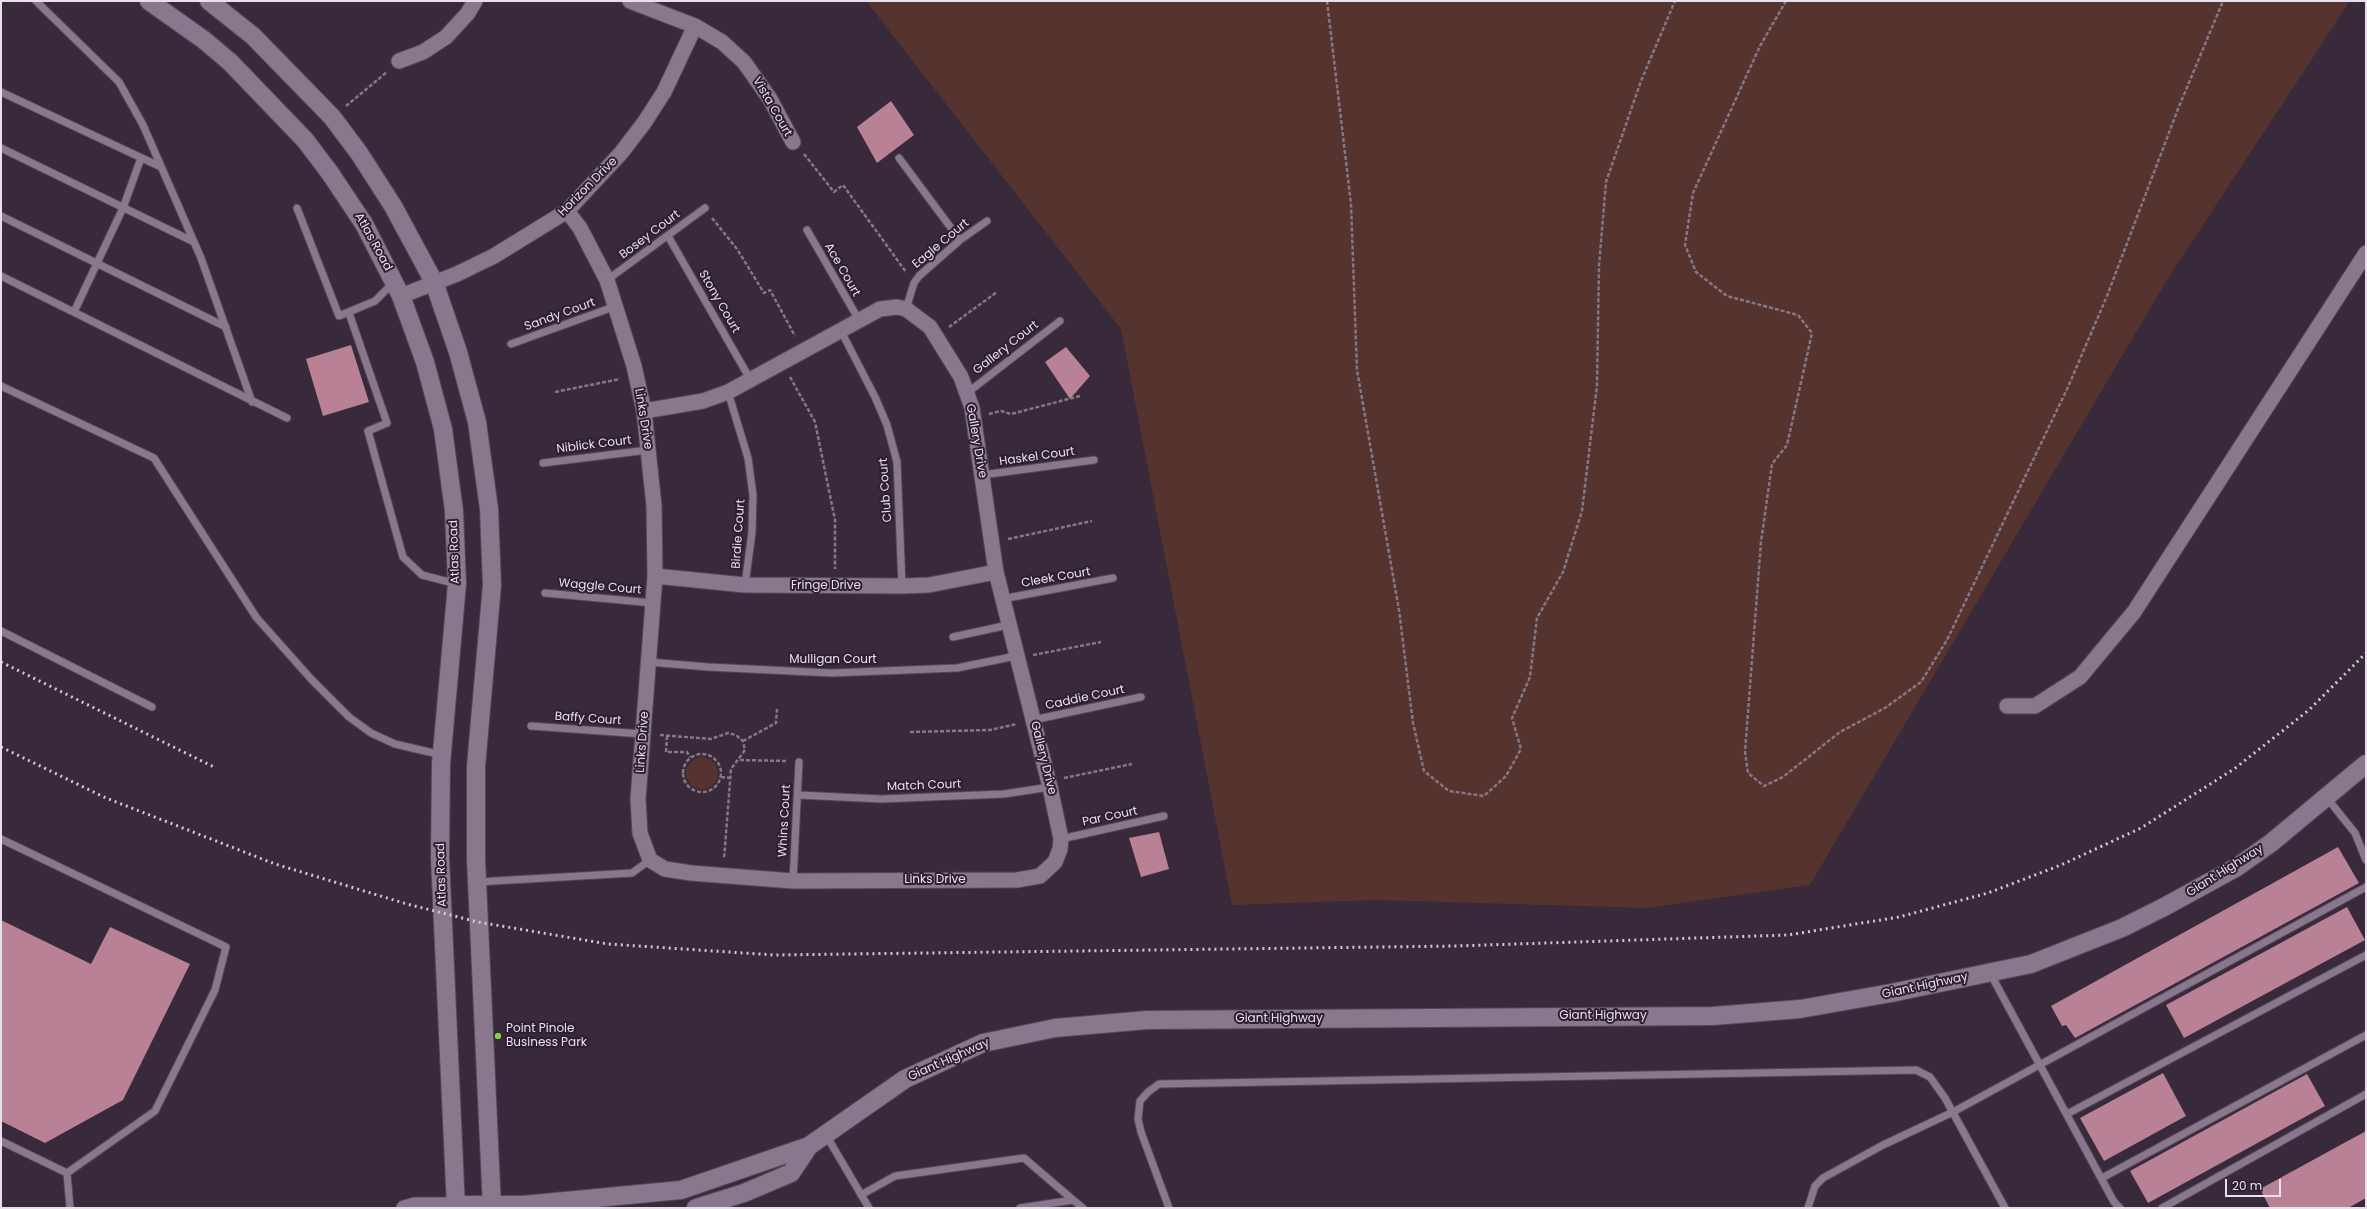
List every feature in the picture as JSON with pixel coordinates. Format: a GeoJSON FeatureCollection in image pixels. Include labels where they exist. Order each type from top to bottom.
{"type":"FeatureCollection","features":[{"type":"Feature","properties":{"kind":"street","name":"Atlas Road"},"geometry":{"type":"LineString","coordinates":[[149,1],[204,40],[230,62],[305,140],[330,172],[364,224],[398,289],[425,362],[443,428],[454,511],[457,584],[442,755],[440,858],[456,1207]]}},
{"type":"Feature","properties":{"kind":"street"},"geometry":{"type":"LineString","coordinates":[[209,1],[253,36],[332,117],[359,153],[393,206],[434,282],[458,352],[477,422],[488,509],[492,585],[476,766],[476,882],[492,1207]]}},
{"type":"Feature","properties":{"kind":"street"},"geometry":{"type":"LineString","coordinates":[[399,61],[423,52],[446,37],[468,13],[475,1]]}},
{"type":"Feature","properties":{"kind":"street","name":"Vista Court"},"geometry":{"type":"LineString","coordinates":[[630,1],[695,26],[722,42],[744,62],[770,98],[793,142]]}},
{"type":"Feature","properties":{"kind":"street","name":"Horizon Drive"},"geometry":{"type":"LineString","coordinates":[[398,289],[434,282],[457,274],[494,256],[567,211],[621,153],[644,123],[664,92],[695,26]]}},
{"type":"Feature","properties":{"kind":"street","name":"Links Drive"},"geometry":{"type":"LineString","coordinates":[[567,211],[580,228],[608,280],[636,376],[644,411],[654,506],[655,576],[638,799],[640,833],[650,860],[665,869],[722,876],[793,881],[1017,880],[1040,876],[1055,862],[1061,844]]}},
{"type":"Feature","properties":{"kind":"street"},"geometry":{"type":"LineString","coordinates":[[2007,706],[2035,706],[2080,678],[2134,612],[2366,253]]}},
{"type":"Feature","properties":{"kind":"street"},"geometry":{"type":"LineString","coordinates":[[644,411],[703,401],[728,392],[841,332],[880,309],[897,307],[906,309]]}},
{"type":"Feature","properties":{"kind":"street","name":"Gallery Drive"},"geometry":{"type":"LineString","coordinates":[[906,309],[930,327],[962,378],[967,393],[974,419],[996,572],[1008,625],[1050,784],[1061,844]]}},
{"type":"Feature","properties":{"kind":"street","name":"Fringe Drive"},"geometry":{"type":"LineString","coordinates":[[655,576],[746,585],[902,586],[929,585],[996,572]]}},
{"type":"Feature","properties":{"kind":"street","name":"Giant Highway"},"geometry":{"type":"LineString","coordinates":[[404,1208],[415,1205],[456,1207],[523,1205],[681,1190],[809,1146],[905,1079],[976,1046],[1055,1028],[1147,1020],[1713,1016],[1800,1009],[2031,964],[2082,945],[2164,908],[2237,867],[2271,843],[2327,798],[2366,764]]}},
{"type":"Feature","properties":{"kind":"street","name":"Giant Highway"},"geometry":{"type":"LineString","coordinates":[[696,1208],[744,1193],[791,1173],[809,1146]]}},
{"type":"Feature","properties":{"kind":"lane"},"geometry":{"type":"LineString","coordinates":[[36,1],[119,82],[143,125],[194,242],[252,402]]}},
{"type":"Feature","properties":{"kind":"lane"},"geometry":{"type":"LineString","coordinates":[[1,92],[161,167]]}},
{"type":"Feature","properties":{"kind":"lane"},"geometry":{"type":"LineString","coordinates":[[1,148],[194,242]]}},
{"type":"Feature","properties":{"kind":"lane"},"geometry":{"type":"LineString","coordinates":[[74,312],[123,208],[141,158]]}},
{"type":"Feature","properties":{"kind":"lane"},"geometry":{"type":"LineString","coordinates":[[899,158],[960,240]]}},
{"type":"Feature","properties":{"kind":"lane"},"geometry":{"type":"LineString","coordinates":[[297,208],[339,316],[349,313],[398,289]]}},
{"type":"Feature","properties":{"kind":"lane","name":"Bosey Court"},"geometry":{"type":"LineString","coordinates":[[608,280],[705,208]]}},
{"type":"Feature","properties":{"kind":"lane"},"geometry":{"type":"LineString","coordinates":[[1,216],[226,327]]}},
{"type":"Feature","properties":{"kind":"lane","name":"Eagle Court"},"geometry":{"type":"LineString","coordinates":[[906,309],[914,283],[960,240],[986,221]]}},
{"type":"Feature","properties":{"kind":"lane","name":"Ace Court"},"geometry":{"type":"LineString","coordinates":[[807,230],[859,320]]}},
{"type":"Feature","properties":{"kind":"lane","name":"Stony Court"},"geometry":{"type":"LineString","coordinates":[[668,236],[750,379]]}},
{"type":"Feature","properties":{"kind":"lane"},"geometry":{"type":"LineString","coordinates":[[1,276],[252,402],[287,418]]}},
{"type":"Feature","properties":{"kind":"lane","name":"Sandy Court"},"geometry":{"type":"LineString","coordinates":[[511,344],[616,306]]}},
{"type":"Feature","properties":{"kind":"lane"},"geometry":{"type":"LineString","coordinates":[[349,313],[387,424],[368,431],[404,558],[422,575],[457,584]]}},
{"type":"Feature","properties":{"kind":"lane","name":"Gallery Court"},"geometry":{"type":"LineString","coordinates":[[967,393],[1060,321]]}},
{"type":"Feature","properties":{"kind":"lane","name":"Club Court"},"geometry":{"type":"LineString","coordinates":[[841,332],[875,397],[887,425],[897,462],[902,586]]}},
{"type":"Feature","properties":{"kind":"lane"},"geometry":{"type":"LineString","coordinates":[[1,386],[154,458],[256,617],[311,679],[349,716],[371,733],[395,744],[442,755]]}},
{"type":"Feature","properties":{"kind":"lane","name":"Birdie Court"},"geometry":{"type":"LineString","coordinates":[[728,392],[748,458],[753,495],[752,532],[746,585]]}},
{"type":"Feature","properties":{"kind":"lane","name":"Niblick Court"},"geometry":{"type":"LineString","coordinates":[[543,463],[648,450]]}},
{"type":"Feature","properties":{"kind":"lane","name":"Haskel Court"},"geometry":{"type":"LineString","coordinates":[[982,475],[1094,460]]}},
{"type":"Feature","properties":{"kind":"lane","name":"Cleek Court"},"geometry":{"type":"LineString","coordinates":[[1002,599],[1113,578]]}},
{"type":"Feature","properties":{"kind":"lane","name":"Waggle Court"},"geometry":{"type":"LineString","coordinates":[[545,593],[653,603]]}},
{"type":"Feature","properties":{"kind":"lane"},"geometry":{"type":"LineString","coordinates":[[953,637],[1008,625]]}},
{"type":"Feature","properties":{"kind":"lane"},"geometry":{"type":"LineString","coordinates":[[1,631],[152,707]]}},
{"type":"Feature","properties":{"kind":"lane","name":"Mulligan Court"},"geometry":{"type":"LineString","coordinates":[[649,662],[708,667],[832,673],[957,668],[1016,656]]}},
{"type":"Feature","properties":{"kind":"lane","name":"Caddie Court"},"geometry":{"type":"LineString","coordinates":[[1033,720],[1141,697]]}},
{"type":"Feature","properties":{"kind":"lane","name":"Baffy Court"},"geometry":{"type":"LineString","coordinates":[[531,726],[643,734]]}},
{"type":"Feature","properties":{"kind":"lane","name":"Whins Court"},"geometry":{"type":"LineString","coordinates":[[793,881],[800,762]]}},
{"type":"Feature","properties":{"kind":"lane","name":"Match Court"},"geometry":{"type":"LineString","coordinates":[[798,796],[880,799],[1004,794],[1050,784]]}},
{"type":"Feature","properties":{"kind":"lane"},"geometry":{"type":"LineString","coordinates":[[2327,798],[2355,833],[2366,860]]}},
{"type":"Feature","properties":{"kind":"lane","name":"Par Court"},"geometry":{"type":"LineString","coordinates":[[1061,844],[1164,816]]}},
{"type":"Feature","properties":{"kind":"lane"},"geometry":{"type":"LineString","coordinates":[[1,840],[226,947],[215,990],[155,1111],[67,1173]]}},
{"type":"Feature","properties":{"kind":"lane"},"geometry":{"type":"LineString","coordinates":[[476,882],[632,873],[650,860]]}},
{"type":"Feature","properties":{"kind":"lane"},"geometry":{"type":"LineString","coordinates":[[1808,1208],[1815,1186],[1823,1178],[1882,1145],[1953,1112],[2366,886]]}},
{"type":"Feature","properties":{"kind":"lane"},"geometry":{"type":"LineString","coordinates":[[2067,1114],[2366,955]]}},
{"type":"Feature","properties":{"kind":"lane"},"geometry":{"type":"LineString","coordinates":[[1990,973],[2102,1178],[2120,1208]]}},
{"type":"Feature","properties":{"kind":"lane"},"geometry":{"type":"LineString","coordinates":[[2102,1178],[2366,1035]]}},
{"type":"Feature","properties":{"kind":"lane"},"geometry":{"type":"LineString","coordinates":[[1169,1208],[1141,1132],[1138,1119],[1140,1101],[1148,1092],[1159,1084],[1916,1070],[1930,1077],[1953,1112],[2005,1208]]}},
{"type":"Feature","properties":{"kind":"lane"},"geometry":{"type":"LineString","coordinates":[[2162,1208],[2366,1094]]}},
{"type":"Feature","properties":{"kind":"lane"},"geometry":{"type":"LineString","coordinates":[[826,1135],[869,1208]]}},
{"type":"Feature","properties":{"kind":"lane"},"geometry":{"type":"LineString","coordinates":[[1,1141],[67,1173]]}},
{"type":"Feature","properties":{"kind":"lane"},"geometry":{"type":"LineString","coordinates":[[861,1195],[895,1176],[1024,1158],[1083,1208]]}},
{"type":"Feature","properties":{"kind":"lane"},"geometry":{"type":"LineString","coordinates":[[67,1173],[70,1208]]}},
{"type":"Feature","properties":{"kind":"lane"},"geometry":{"type":"LineString","coordinates":[[1020,1208],[1073,1200]]}},
{"type":"Feature","properties":{"kind":"path"},"geometry":{"type":"LineString","coordinates":[[1328,1],[1351,204],[1357,370],[1398,602],[1413,723],[1424,771],[1449,791],[1484,796],[1506,776],[1521,749],[1512,718],[1530,677],[1537,618],[1563,572],[1582,511],[1597,386],[1600,266],[1606,182],[1641,81],[1675,1]]}},
{"type":"Feature","properties":{"kind":"path"},"geometry":{"type":"LineString","coordinates":[[1786,1],[1760,46],[1694,193],[1685,245],[1696,272],[1727,296],[1798,315],[1812,333],[1786,445],[1772,464],[1761,542],[1745,752],[1748,773],[1764,786],[1783,777],[1807,760],[1840,732],[1884,708],[1921,682],[1947,640],[2071,380],[2107,296],[2178,109],[2223,1]]}},
{"type":"Feature","properties":{"kind":"path"},"geometry":{"type":"LineString","coordinates":[[332,117],[399,61]]}},
{"type":"Feature","properties":{"kind":"path"},"geometry":{"type":"LineString","coordinates":[[793,142],[834,192],[843,185],[914,283]]}},
{"type":"Feature","properties":{"kind":"path"},"geometry":{"type":"LineString","coordinates":[[705,208],[737,249],[764,293],[770,290],[803,351]]}},
{"type":"Feature","properties":{"kind":"path"},"geometry":{"type":"LineString","coordinates":[[936,336],[997,292]]}},
{"type":"Feature","properties":{"kind":"path"},"geometry":{"type":"LineString","coordinates":[[781,363],[815,422],[835,520],[835,586]]}},
{"type":"Feature","properties":{"kind":"path"},"geometry":{"type":"LineString","coordinates":[[555,392],[636,376]]}},
{"type":"Feature","properties":{"kind":"path"},"geometry":{"type":"LineString","coordinates":[[974,419],[1001,411],[1011,414],[1080,396]]}},
{"type":"Feature","properties":{"kind":"path"},"geometry":{"type":"LineString","coordinates":[[992,543],[1092,521]]}},
{"type":"Feature","properties":{"kind":"path"},"geometry":{"type":"LineString","coordinates":[[1016,656],[1039,654],[1101,642]]}},
{"type":"Feature","properties":{"kind":"path"},"geometry":{"type":"LineString","coordinates":[[743,741],[776,723],[777,709]]}},
{"type":"Feature","properties":{"kind":"path"},"geometry":{"type":"LineString","coordinates":[[910,732],[990,730],[1033,720]]}},
{"type":"Feature","properties":{"kind":"path"},"geometry":{"type":"LineString","coordinates":[[643,734],[711,739],[728,733],[736,735],[743,741],[745,750],[740,760],[731,769],[722,876]]}},
{"type":"Feature","properties":{"kind":"path"},"geometry":{"type":"LineString","coordinates":[[666,736],[666,752],[687,752],[690,757]]}},
{"type":"Feature","properties":{"kind":"path"},"geometry":{"type":"LineString","coordinates":[[700,753],[713,757],[720,768],[721,777],[718,784],[708,792],[701,792],[689,788],[683,776],[683,768],[690,757],[700,753]]}},
{"type":"Feature","properties":{"kind":"path"},"geometry":{"type":"LineString","coordinates":[[740,760],[800,762]]}},
{"type":"Feature","properties":{"kind":"path"},"geometry":{"type":"LineString","coordinates":[[1050,784],[1132,764]]}},
{"type":"Feature","properties":{"kind":"path"},"geometry":{"type":"LineString","coordinates":[[721,777],[731,778]]}},
{"type":"Feature","properties":{"kind":"shaded area"},"geometry":{"type":"Polygon","coordinates":[[[866,1],[2350,1],[2167,280],[1810,885],[1647,908],[1377,900],[1232,905],[1121,329],[866,1]]]}},
{"type":"Feature","properties":{"kind":"shaded area"},"geometry":{"type":"Polygon","coordinates":[[[699,757],[705,757],[714,761],[718,773],[714,785],[705,789],[699,789],[690,785],[686,776],[686,770],[690,761],[699,757]]]}},
{"type":"Feature","properties":{"kind":"building"},"geometry":{"type":"Polygon","coordinates":[[[891,101],[914,135],[877,163],[857,127],[891,101]]]}},
{"type":"Feature","properties":{"kind":"building"},"geometry":{"type":"Polygon","coordinates":[[[351,345],[369,402],[323,416],[306,359],[351,345]]]}},
{"type":"Feature","properties":{"kind":"building"},"geometry":{"type":"Polygon","coordinates":[[[1066,347],[1090,376],[1070,399],[1045,362],[1066,347]]]}},
{"type":"Feature","properties":{"kind":"building"},"geometry":{"type":"Polygon","coordinates":[[[1159,832],[1169,869],[1141,877],[1129,838],[1159,832]]]}},
{"type":"Feature","properties":{"kind":"building"},"geometry":{"type":"Polygon","coordinates":[[[2338,847],[2359,883],[2075,1038],[2066,1025],[2062,1026],[2051,1006],[2338,847]]]}},
{"type":"Feature","properties":{"kind":"building"},"geometry":{"type":"Polygon","coordinates":[[[2347,907],[2365,940],[2184,1038],[2166,1005],[2347,907]]]}},
{"type":"Feature","properties":{"kind":"building"},"geometry":{"type":"Polygon","coordinates":[[[1,920],[91,964],[110,927],[190,964],[123,1100],[45,1143],[1,1121],[1,920]]]}},
{"type":"Feature","properties":{"kind":"building"},"geometry":{"type":"Polygon","coordinates":[[[2163,1073],[2186,1116],[2104,1161],[2080,1118],[2163,1073]]]}},
{"type":"Feature","properties":{"kind":"building"},"geometry":{"type":"Polygon","coordinates":[[[2307,1074],[2325,1106],[2148,1203],[2130,1171],[2307,1074]]]}},
{"type":"Feature","properties":{"kind":"building"},"geometry":{"type":"Polygon","coordinates":[[[2366,1131],[2366,1198],[2348,1208],[2270,1208],[2260,1189],[2366,1131]]]}},
{"type":"Feature","properties":{"kind":"railway"},"geometry":{"type":"LineString","coordinates":[[1,747],[106,798],[275,864],[407,904],[478,922],[608,944],[774,955],[1456,946],[1788,935],[1899,917],[1988,893],[2061,865],[2141,828],[2234,769],[2309,710],[2366,653]]}},
{"type":"Feature","properties":{"kind":"railway"},"geometry":{"type":"LineString","coordinates":[[1,662],[214,767]]}},
{"type":"Feature","properties":{"kind":"place","name":"Point Pinole Business Park"},"geometry":{"type":"Point","coordinates":[498,1036]}}]}
